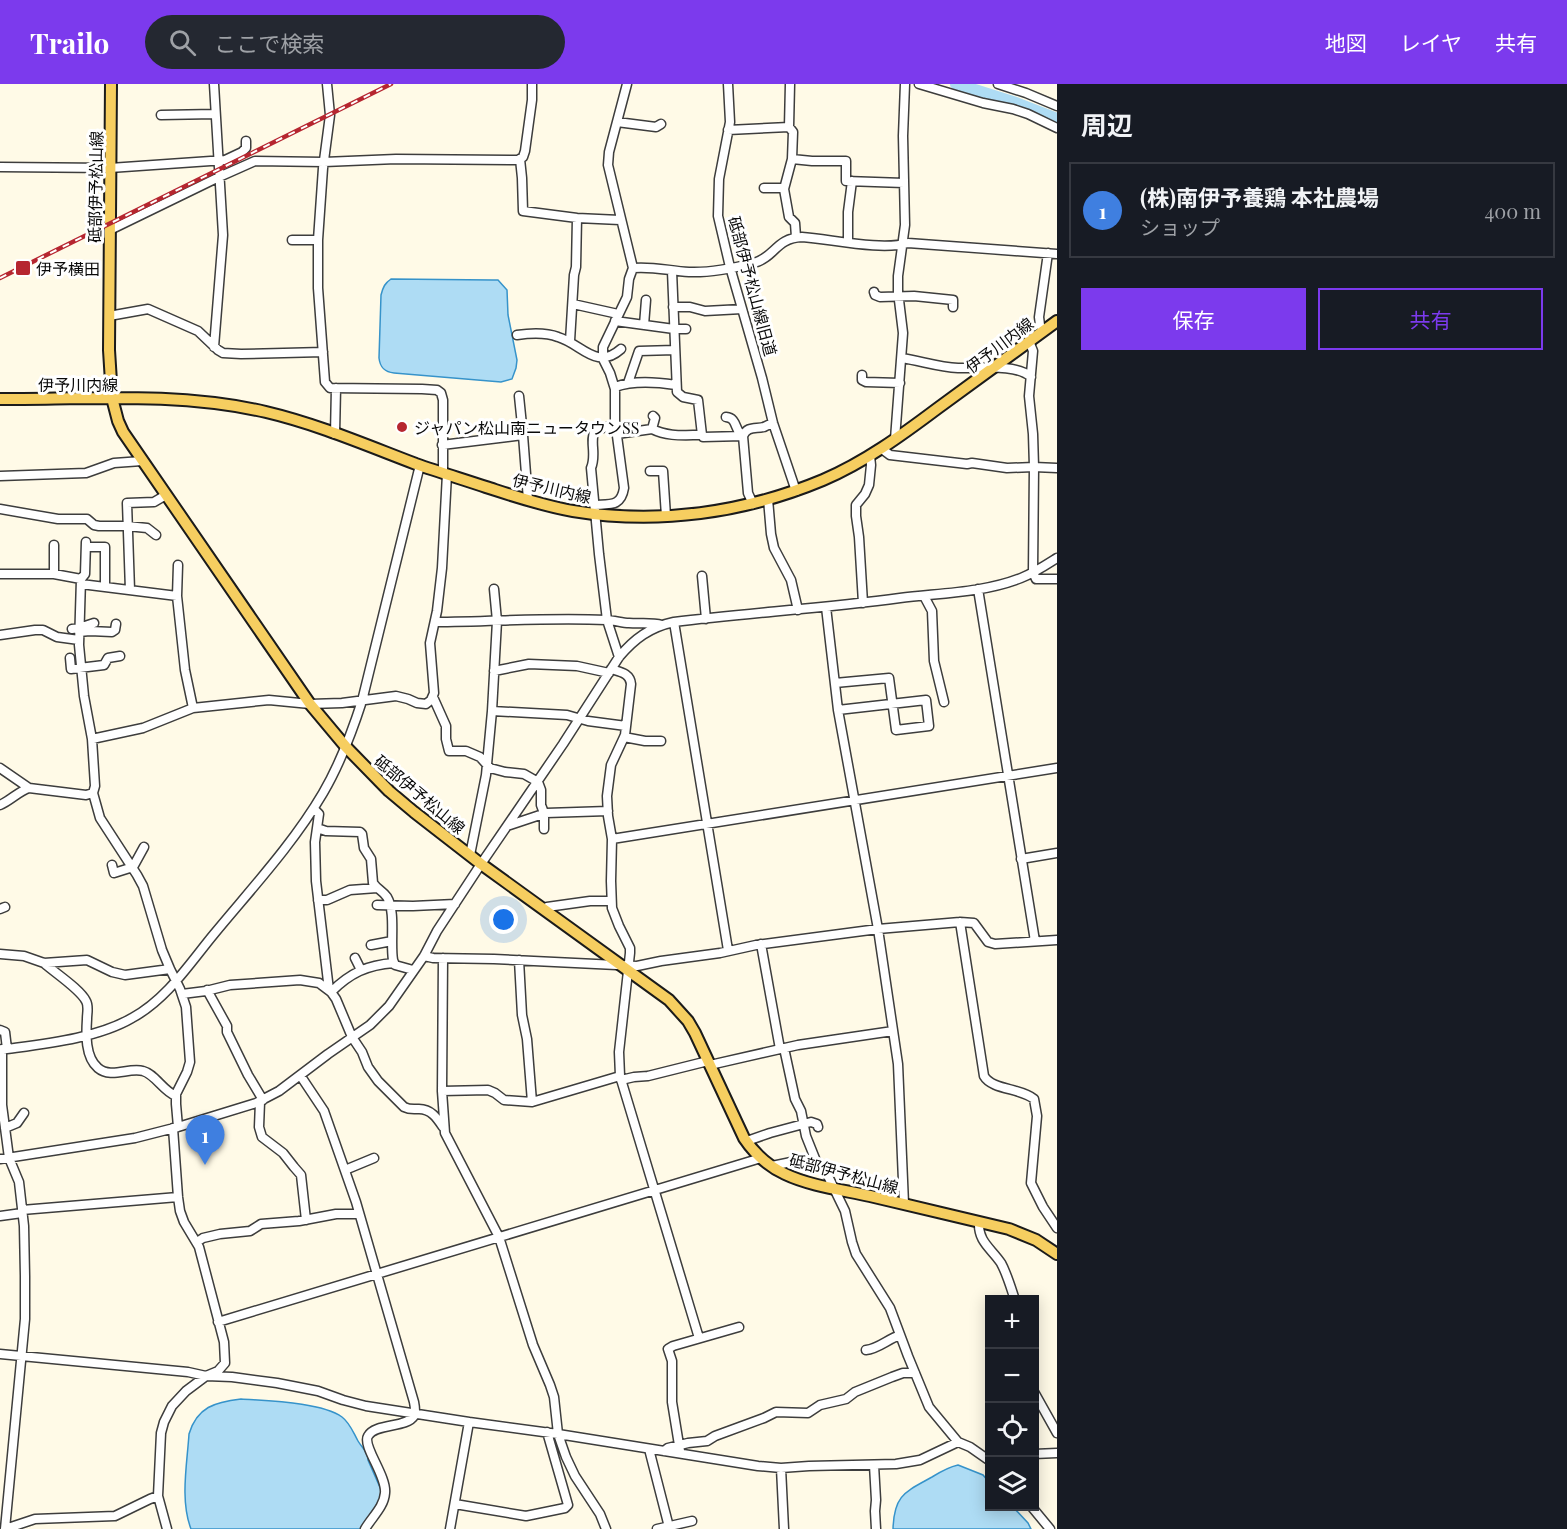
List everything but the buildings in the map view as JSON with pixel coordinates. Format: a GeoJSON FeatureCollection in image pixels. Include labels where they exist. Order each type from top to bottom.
{"type":"FeatureCollection","features":[{"type":"Feature","properties":{"kind":"main road","name":"砥部伊予松山線"},"geometry":{"type":"LineString","coordinates":[[111,84],[109,316],[112,398],[118,421],[142,461],[310,704],[346,747],[389,791],[414,812],[481,864],[626,967],[680,1011],[695,1034],[747,1141],[761,1158],[785,1174],[796,1178],[1028,1235],[1057,1254]]}},
{"type":"Feature","properties":{"kind":"main road","name":"伊予川内線"},"geometry":{"type":"LineString","coordinates":[[0,399],[112,398],[218,403],[297,420],[445,474],[572,511],[594,509],[630,517],[698,514],[753,504],[796,491],[837,474],[895,439],[1057,321]]}},
{"type":"Feature","properties":{"kind":"street"},"geometry":{"type":"LineString","coordinates":[[214,84],[223,235],[214,347]]}},
{"type":"Feature","properties":{"kind":"street"},"geometry":{"type":"LineString","coordinates":[[327,84],[330,115],[318,240],[318,288],[326,386],[330,388],[422,389],[437,390],[441,393],[445,474],[442,568],[430,648],[433,697],[446,726],[449,751],[466,751],[498,771],[524,774],[538,782],[544,813],[544,829]]}},
{"type":"Feature","properties":{"kind":"street"},"geometry":{"type":"LineString","coordinates":[[532,84],[525,151],[520,159],[523,211],[577,218],[620,220]]}},
{"type":"Feature","properties":{"kind":"street"},"geometry":{"type":"LineString","coordinates":[[594,509],[617,503],[624,494],[615,421],[615,387],[603,357],[603,347],[627,297],[633,268],[608,165],[609,152],[627,84]]}},
{"type":"Feature","properties":{"kind":"street","name":"砥部伊予松山線旧道"},"geometry":{"type":"LineString","coordinates":[[728,84],[730,122],[718,179],[718,216],[773,423],[796,491]]}},
{"type":"Feature","properties":{"kind":"street"},"geometry":{"type":"LineString","coordinates":[[790,84],[789,127],[793,132],[792,159],[784,188],[789,217],[795,223],[796,237]]}},
{"type":"Feature","properties":{"kind":"street"},"geometry":{"type":"LineString","coordinates":[[895,439],[903,333],[898,276],[905,225],[903,136],[905,84]]}},
{"type":"Feature","properties":{"kind":"street"},"geometry":{"type":"LineString","coordinates":[[920,84],[1029,114],[1057,128]]}},
{"type":"Feature","properties":{"kind":"street"},"geometry":{"type":"LineString","coordinates":[[998,84],[1057,106]]}},
{"type":"Feature","properties":{"kind":"street"},"geometry":{"type":"LineString","coordinates":[[161,115],[215,114]]}},
{"type":"Feature","properties":{"kind":"street"},"geometry":{"type":"LineString","coordinates":[[617,122],[656,127],[661,124]]}},
{"type":"Feature","properties":{"kind":"street"},"geometry":{"type":"LineString","coordinates":[[728,130],[789,127]]}},
{"type":"Feature","properties":{"kind":"street"},"geometry":{"type":"LineString","coordinates":[[0,167],[110,168],[218,160],[230,158],[242,152],[246,148],[246,141]]}},
{"type":"Feature","properties":{"kind":"street"},"geometry":{"type":"LineString","coordinates":[[110,230],[255,161],[520,159]]}},
{"type":"Feature","properties":{"kind":"street"},"geometry":{"type":"LineString","coordinates":[[792,159],[846,161],[846,181],[904,183]]}},
{"type":"Feature","properties":{"kind":"street"},"geometry":{"type":"LineString","coordinates":[[848,242],[848,212],[852,181]]}},
{"type":"Feature","properties":{"kind":"street"},"geometry":{"type":"LineString","coordinates":[[764,188],[784,188]]}},
{"type":"Feature","properties":{"kind":"street"},"geometry":{"type":"LineString","coordinates":[[570,341],[577,218]]}},
{"type":"Feature","properties":{"kind":"street"},"geometry":{"type":"LineString","coordinates":[[633,268],[646,267],[693,272],[730,267],[762,259],[779,244],[796,237],[1053,254],[1039,316],[1043,331]]}},
{"type":"Feature","properties":{"kind":"street"},"geometry":{"type":"LineString","coordinates":[[292,240],[318,240]]}},
{"type":"Feature","properties":{"kind":"street"},"geometry":{"type":"LineString","coordinates":[[672,271],[677,392],[680,396],[698,400],[702,435]]}},
{"type":"Feature","properties":{"kind":"street"},"geometry":{"type":"LineString","coordinates":[[874,291],[875,295],[880,297],[915,296],[953,300],[953,308]]}},
{"type":"Feature","properties":{"kind":"street"},"geometry":{"type":"LineString","coordinates":[[644,325],[646,300]]}},
{"type":"Feature","properties":{"kind":"street"},"geometry":{"type":"LineString","coordinates":[[573,304],[644,325],[686,329]]}},
{"type":"Feature","properties":{"kind":"street"},"geometry":{"type":"LineString","coordinates":[[674,307],[705,310],[742,309]]}},
{"type":"Feature","properties":{"kind":"street"},"geometry":{"type":"LineString","coordinates":[[109,316],[148,309],[198,331],[223,353],[323,352]]}},
{"type":"Feature","properties":{"kind":"street"},"geometry":{"type":"LineString","coordinates":[[517,335],[551,334],[570,341],[594,357],[603,357],[621,349]]}},
{"type":"Feature","properties":{"kind":"street"},"geometry":{"type":"LineString","coordinates":[[1029,341],[1033,351],[1029,396],[1034,467],[1033,572],[1036,579],[1057,579]]}},
{"type":"Feature","properties":{"kind":"street"},"geometry":{"type":"LineString","coordinates":[[628,383],[639,351],[675,350]]}},
{"type":"Feature","properties":{"kind":"street"},"geometry":{"type":"LineString","coordinates":[[902,358],[956,368],[1023,371],[1031,377]]}},
{"type":"Feature","properties":{"kind":"street"},"geometry":{"type":"LineString","coordinates":[[862,375],[862,380],[866,382],[900,383]]}},
{"type":"Feature","properties":{"kind":"street"},"geometry":{"type":"LineString","coordinates":[[615,387],[628,383],[676,385]]}},
{"type":"Feature","properties":{"kind":"street"},"geometry":{"type":"LineString","coordinates":[[335,434],[336,388]]}},
{"type":"Feature","properties":{"kind":"street"},"geometry":{"type":"LineString","coordinates":[[519,396],[528,500]]}},
{"type":"Feature","properties":{"kind":"street"},"geometry":{"type":"LineString","coordinates":[[652,429],[655,420],[653,416]]}},
{"type":"Feature","properties":{"kind":"street"},"geometry":{"type":"LineString","coordinates":[[726,417],[733,419],[738,433],[743,436]]}},
{"type":"Feature","properties":{"kind":"street"},"geometry":{"type":"LineString","coordinates":[[615,421],[611,426],[596,430],[593,435],[595,460],[591,468],[607,620],[618,657]]}},
{"type":"Feature","properties":{"kind":"street"},"geometry":{"type":"LineString","coordinates":[[753,504],[748,493],[743,436],[747,430],[773,423]]}},
{"type":"Feature","properties":{"kind":"street"},"geometry":{"type":"LineString","coordinates":[[617,434],[652,429],[662,434],[673,435],[743,436]]}},
{"type":"Feature","properties":{"kind":"street"},"geometry":{"type":"LineString","coordinates":[[442,445],[523,435]]}},
{"type":"Feature","properties":{"kind":"street"},"geometry":{"type":"LineString","coordinates":[[882,448],[891,455],[967,464],[1057,468]]}},
{"type":"Feature","properties":{"kind":"street"},"geometry":{"type":"LineString","coordinates":[[863,603],[856,505],[869,485],[872,465],[870,456]]}},
{"type":"Feature","properties":{"kind":"street"},"geometry":{"type":"LineString","coordinates":[[0,476],[86,473],[114,463],[142,461]]}},
{"type":"Feature","properties":{"kind":"street"},"geometry":{"type":"LineString","coordinates":[[3,1049],[86,1035],[112,1028],[153,1005],[176,981],[314,809],[346,747],[362,701],[420,465]]}},
{"type":"Feature","properties":{"kind":"street"},"geometry":{"type":"LineString","coordinates":[[650,471],[663,471],[666,516]]}},
{"type":"Feature","properties":{"kind":"street"},"geometry":{"type":"LineString","coordinates":[[130,590],[127,503],[154,502],[166,495]]}},
{"type":"Feature","properties":{"kind":"street"},"geometry":{"type":"LineString","coordinates":[[768,499],[774,548],[791,580],[798,610]]}},
{"type":"Feature","properties":{"kind":"street"},"geometry":{"type":"LineString","coordinates":[[0,508],[58,519],[87,519],[99,526],[147,528],[156,535]]}},
{"type":"Feature","properties":{"kind":"street"},"geometry":{"type":"LineString","coordinates":[[105,586],[105,547],[86,544],[85,574],[81,581],[77,632],[84,696],[92,739],[95,786],[93,793],[100,818],[143,886],[162,950],[182,994],[188,1017],[190,1062],[176,1096],[178,1197],[184,1222],[197,1242],[224,1342],[225,1363],[218,1371],[191,1386],[172,1406],[164,1422],[161,1433],[158,1496],[167,1529]]}},
{"type":"Feature","properties":{"kind":"street"},"geometry":{"type":"LineString","coordinates":[[54,545],[54,574]]}},
{"type":"Feature","properties":{"kind":"street"},"geometry":{"type":"LineString","coordinates":[[4,1159],[135,1138],[262,1101],[370,1025],[389,1006],[424,956],[455,904],[538,782],[618,657],[644,633],[674,622],[978,589],[1014,580],[1057,558]]}},
{"type":"Feature","properties":{"kind":"street"},"geometry":{"type":"LineString","coordinates":[[178,565],[177,596],[185,670],[193,708]]}},
{"type":"Feature","properties":{"kind":"street"},"geometry":{"type":"LineString","coordinates":[[0,574],[54,574],[105,586],[177,596]]}},
{"type":"Feature","properties":{"kind":"street"},"geometry":{"type":"LineString","coordinates":[[702,576],[706,619]]}},
{"type":"Feature","properties":{"kind":"street"},"geometry":{"type":"LineString","coordinates":[[470,855],[487,765],[492,711],[497,621],[494,589]]}},
{"type":"Feature","properties":{"kind":"street"},"geometry":{"type":"LineString","coordinates":[[978,589],[1035,941]]}},
{"type":"Feature","properties":{"kind":"street"},"geometry":{"type":"LineString","coordinates":[[924,596],[932,611],[934,661],[944,702]]}},
{"type":"Feature","properties":{"kind":"street"},"geometry":{"type":"LineString","coordinates":[[826,607],[838,710],[878,929],[898,1064],[904,1204]]}},
{"type":"Feature","properties":{"kind":"street"},"geometry":{"type":"LineString","coordinates":[[435,622],[541,619],[607,620],[662,625]]}},
{"type":"Feature","properties":{"kind":"street"},"geometry":{"type":"LineString","coordinates":[[674,622],[728,950]]}},
{"type":"Feature","properties":{"kind":"street"},"geometry":{"type":"LineString","coordinates":[[0,635],[43,630],[57,638],[77,632],[94,623]]}},
{"type":"Feature","properties":{"kind":"street"},"geometry":{"type":"LineString","coordinates":[[77,632],[112,632],[116,624]]}},
{"type":"Feature","properties":{"kind":"street"},"geometry":{"type":"LineString","coordinates":[[70,658],[71,669],[104,665],[108,658],[120,656]]}},
{"type":"Feature","properties":{"kind":"street"},"geometry":{"type":"LineString","coordinates":[[494,671],[529,664],[577,666],[624,673],[631,680],[624,737],[610,765],[607,796],[612,839],[611,901],[614,915],[630,948],[626,967],[619,1052],[621,1078],[699,1338]]}},
{"type":"Feature","properties":{"kind":"street"},"geometry":{"type":"LineString","coordinates":[[835,683],[888,678],[892,704],[896,730],[929,726],[926,700],[892,704],[838,710]]}},
{"type":"Feature","properties":{"kind":"street"},"geometry":{"type":"LineString","coordinates":[[92,739],[143,728],[193,708],[269,700],[310,704],[362,701],[396,696],[426,704],[433,697]]}},
{"type":"Feature","properties":{"kind":"street"},"geometry":{"type":"LineString","coordinates":[[492,711],[567,715],[626,726]]}},
{"type":"Feature","properties":{"kind":"street"},"geometry":{"type":"LineString","coordinates":[[624,737],[661,741]]}},
{"type":"Feature","properties":{"kind":"street"},"geometry":{"type":"LineString","coordinates":[[0,768],[29,788],[86,795],[93,793]]}},
{"type":"Feature","properties":{"kind":"street"},"geometry":{"type":"LineString","coordinates":[[612,839],[1057,768]]}},
{"type":"Feature","properties":{"kind":"street"},"geometry":{"type":"LineString","coordinates":[[0,805],[29,788]]}},
{"type":"Feature","properties":{"kind":"street"},"geometry":{"type":"LineString","coordinates":[[314,809],[319,814],[315,860],[330,991]]}},
{"type":"Feature","properties":{"kind":"street"},"geometry":{"type":"LineString","coordinates":[[509,825],[544,813],[608,811]]}},
{"type":"Feature","properties":{"kind":"street"},"geometry":{"type":"LineString","coordinates":[[317,828],[362,834],[364,848],[371,859],[373,883],[386,896],[390,906],[394,963]]}},
{"type":"Feature","properties":{"kind":"street"},"geometry":{"type":"LineString","coordinates":[[112,865],[114,873],[133,867],[144,847]]}},
{"type":"Feature","properties":{"kind":"street"},"geometry":{"type":"LineString","coordinates":[[1021,859],[1057,853]]}},
{"type":"Feature","properties":{"kind":"street"},"geometry":{"type":"LineString","coordinates":[[318,900],[327,900],[350,890],[377,888]]}},
{"type":"Feature","properties":{"kind":"street"},"geometry":{"type":"LineString","coordinates":[[545,910],[547,907],[590,901],[611,901]]}},
{"type":"Feature","properties":{"kind":"street"},"geometry":{"type":"LineString","coordinates":[[376,905],[455,904]]}},
{"type":"Feature","properties":{"kind":"street"},"geometry":{"type":"LineString","coordinates":[[960,922],[984,1076],[989,1082],[1034,1099],[1037,1116],[1031,1183],[1057,1228]]}},
{"type":"Feature","properties":{"kind":"street"},"geometry":{"type":"LineString","coordinates":[[424,956],[626,967],[761,944],[878,929],[960,922],[974,924],[988,942],[995,944],[1057,940]]}},
{"type":"Feature","properties":{"kind":"street"},"geometry":{"type":"LineString","coordinates":[[371,945],[392,941]]}},
{"type":"Feature","properties":{"kind":"street"},"geometry":{"type":"LineString","coordinates":[[761,944],[782,1049],[795,1099],[801,1111],[816,1161],[827,1174],[845,1211],[856,1254],[890,1308],[929,1407],[958,1442],[985,1458]]}},
{"type":"Feature","properties":{"kind":"street"},"geometry":{"type":"LineString","coordinates":[[0,954],[24,956],[44,963],[77,990],[88,1006],[86,1035],[93,1062],[100,1069],[107,1072],[145,1071],[170,1094],[176,1096]]}},
{"type":"Feature","properties":{"kind":"street"},"geometry":{"type":"LineString","coordinates":[[355,958],[361,970]]}},
{"type":"Feature","properties":{"kind":"street"},"geometry":{"type":"LineString","coordinates":[[443,958],[444,1128],[499,1238],[533,1345],[554,1397],[558,1434],[570,1467],[596,1506],[606,1529]]}},
{"type":"Feature","properties":{"kind":"street"},"geometry":{"type":"LineString","coordinates":[[44,963],[87,960],[112,972],[125,975],[170,969]]}},
{"type":"Feature","properties":{"kind":"street"},"geometry":{"type":"LineString","coordinates":[[519,960],[522,1015],[527,1039],[532,1102]]}},
{"type":"Feature","properties":{"kind":"street"},"geometry":{"type":"LineString","coordinates":[[330,991],[361,970],[374,966],[394,963],[413,970]]}},
{"type":"Feature","properties":{"kind":"street"},"geometry":{"type":"LineString","coordinates":[[182,994],[227,985],[300,980],[319,983],[336,999],[352,1037],[373,1075],[404,1107],[427,1109],[444,1128]]}},
{"type":"Feature","properties":{"kind":"street"},"geometry":{"type":"LineString","coordinates":[[207,990],[227,1026],[227,1032],[262,1101],[259,1126],[262,1137],[283,1152],[301,1175],[306,1220]]}},
{"type":"Feature","properties":{"kind":"street"},"geometry":{"type":"LineString","coordinates":[[0,1030],[5,1032],[2,1105],[4,1159],[19,1182],[26,1276],[26,1319],[5,1529],[35,1519],[115,1516],[158,1496]]}},
{"type":"Feature","properties":{"kind":"street"},"geometry":{"type":"LineString","coordinates":[[442,1091],[488,1090],[507,1101],[532,1102],[621,1078],[648,1076],[782,1049],[893,1031]]}},
{"type":"Feature","properties":{"kind":"street"},"geometry":{"type":"LineString","coordinates":[[300,1075],[324,1111],[345,1170],[378,1274],[414,1402],[415,1413],[410,1420],[373,1431],[368,1435],[366,1442],[383,1476],[385,1495],[382,1505],[365,1529]]}},
{"type":"Feature","properties":{"kind":"street"},"geometry":{"type":"LineString","coordinates":[[4,1132],[17,1123],[24,1113]]}},
{"type":"Feature","properties":{"kind":"street"},"geometry":{"type":"LineString","coordinates":[[747,1141],[814,1123],[818,1127]]}},
{"type":"Feature","properties":{"kind":"street"},"geometry":{"type":"LineString","coordinates":[[345,1170],[374,1158]]}},
{"type":"Feature","properties":{"kind":"street"},"geometry":{"type":"LineString","coordinates":[[218,1322],[761,1158]]}},
{"type":"Feature","properties":{"kind":"street"},"geometry":{"type":"LineString","coordinates":[[772,1166],[801,1160],[816,1161]]}},
{"type":"Feature","properties":{"kind":"street"},"geometry":{"type":"LineString","coordinates":[[0,1215],[178,1197]]}},
{"type":"Feature","properties":{"kind":"street"},"geometry":{"type":"LineString","coordinates":[[197,1242],[203,1238],[220,1234],[250,1231],[261,1224],[287,1223],[336,1214],[360,1214]]}},
{"type":"Feature","properties":{"kind":"street"},"geometry":{"type":"LineString","coordinates":[[979,1222],[980,1237],[1001,1264],[1013,1295]]}},
{"type":"Feature","properties":{"kind":"street"},"geometry":{"type":"LineString","coordinates":[[680,1450],[672,1402],[672,1361],[669,1349],[739,1327]]}},
{"type":"Feature","properties":{"kind":"street"},"geometry":{"type":"LineString","coordinates":[[866,1350],[900,1335]]}},
{"type":"Feature","properties":{"kind":"street"},"geometry":{"type":"LineString","coordinates":[[0,1354],[188,1372],[206,1376],[241,1377],[318,1391],[366,1406],[663,1451],[668,1448],[758,1466],[781,1468],[896,1464],[920,1460],[958,1442]]}},
{"type":"Feature","properties":{"kind":"street"},"geometry":{"type":"LineString","coordinates":[[680,1450],[688,1443],[707,1441],[776,1412],[808,1413],[820,1405],[846,1399],[855,1392],[892,1377],[903,1373],[915,1373]]}},
{"type":"Feature","properties":{"kind":"street"},"geometry":{"type":"LineString","coordinates":[[1039,1399],[1057,1433]]}},
{"type":"Feature","properties":{"kind":"street"},"geometry":{"type":"LineString","coordinates":[[450,1529],[469,1422]]}},
{"type":"Feature","properties":{"kind":"street"},"geometry":{"type":"LineString","coordinates":[[455,1504],[526,1516],[565,1508],[568,1505],[547,1432]]}},
{"type":"Feature","properties":{"kind":"street"},"geometry":{"type":"LineString","coordinates":[[649,1449],[669,1527]]}},
{"type":"Feature","properties":{"kind":"street"},"geometry":{"type":"LineString","coordinates":[[1039,1454],[1057,1453]]}},
{"type":"Feature","properties":{"kind":"street"},"geometry":{"type":"LineString","coordinates":[[874,1465],[876,1529]]}},
{"type":"Feature","properties":{"kind":"street"},"geometry":{"type":"LineString","coordinates":[[781,1468],[784,1529]]}},
{"type":"Feature","properties":{"kind":"street"},"geometry":{"type":"LineString","coordinates":[[1035,1511],[1050,1529]]}},
{"type":"Feature","properties":{"kind":"street"},"geometry":{"type":"LineString","coordinates":[[657,1529],[692,1521]]}},
{"type":"Feature","properties":{"kind":"water"},"geometry":{"type":"Polygon","coordinates":[[[391,279],[498,280],[507,290],[508,315],[517,360],[512,379],[501,382],[394,373],[385,370],[379,358],[381,295],[384,285],[391,279]]]}},
{"type":"Feature","properties":{"kind":"water"},"geometry":{"type":"Polygon","coordinates":[[[241,1399],[308,1405],[333,1412],[345,1419],[366,1452],[382,1492],[381,1498],[361,1529],[191,1529],[186,1506],[185,1482],[189,1434],[192,1425],[202,1412],[215,1404],[241,1399]]]}},
{"type":"Feature","properties":{"kind":"water"},"geometry":{"type":"Polygon","coordinates":[[[958,1465],[983,1475],[985,1477],[985,1511],[1017,1511],[1031,1529],[893,1529],[896,1509],[903,1496],[948,1468],[958,1465]]]}},
{"type":"Feature","properties":{"kind":"waterway"},"geometry":{"type":"LineString","coordinates":[[956,84],[1057,119]]}},
{"type":"Feature","properties":{"kind":"railway"},"geometry":{"type":"LineString","coordinates":[[0,278],[391,84]]}},
{"type":"Feature","properties":{"kind":"place","name":"伊予横田"},"geometry":{"type":"Point","coordinates":[23,268]}},
{"type":"Feature","properties":{"kind":"place","name":"ジャパン松山南ニュータウンSS"},"geometry":{"type":"Point","coordinates":[402,427]}},
{"type":"Feature","properties":{"kind":"place","name":"(株)南伊予養鶏 本社農場"},"geometry":{"type":"Point","coordinates":[205,1165]}}]}
